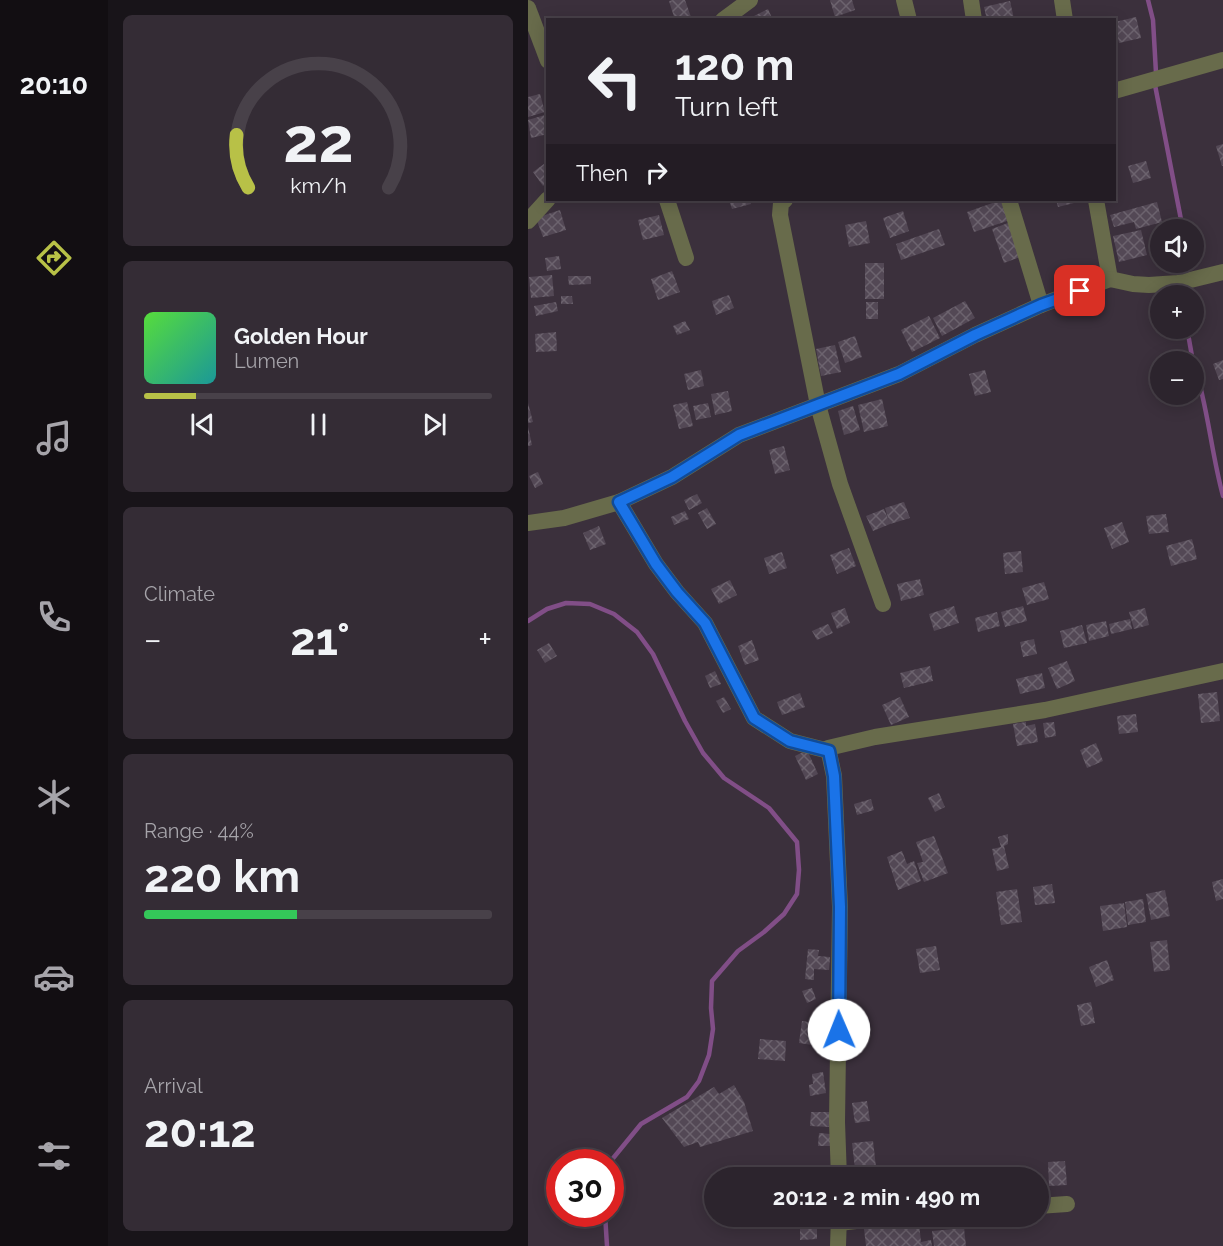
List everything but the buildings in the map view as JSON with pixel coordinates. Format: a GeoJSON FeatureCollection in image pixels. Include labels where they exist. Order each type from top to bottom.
{"type":"FeatureCollection","features":[{"type":"Feature","properties":{"kind":"street"},"geometry":{"type":"LineString","coordinates":[[542,0],[528,6],[546,56]]}},
{"type":"Feature","properties":{"kind":"street"},"geometry":{"type":"LineString","coordinates":[[726,18],[750,0]]}},
{"type":"Feature","properties":{"kind":"street"},"geometry":{"type":"LineString","coordinates":[[904,0],[908,18]]}},
{"type":"Feature","properties":{"kind":"street"},"geometry":{"type":"LineString","coordinates":[[971,0],[974,18]]}},
{"type":"Feature","properties":{"kind":"street"},"geometry":{"type":"LineString","coordinates":[[1062,0],[1065,18]]}},
{"type":"Feature","properties":{"kind":"street"},"geometry":{"type":"LineString","coordinates":[[1116,90],[1223,60]]}},
{"type":"Feature","properties":{"kind":"street"},"geometry":{"type":"LineString","coordinates":[[528,221],[546,201]]}},
{"type":"Feature","properties":{"kind":"street"},"geometry":{"type":"LineString","coordinates":[[667,201],[686,258]]}},
{"type":"Feature","properties":{"kind":"street"},"geometry":{"type":"LineString","coordinates":[[783,201],[780,216],[818,405],[840,484],[883,604]]}},
{"type":"Feature","properties":{"kind":"street"},"geometry":{"type":"LineString","coordinates":[[1009,201],[1041,305]]}},
{"type":"Feature","properties":{"kind":"street"},"geometry":{"type":"LineString","coordinates":[[1096,201],[1110,279]]}},
{"type":"Feature","properties":{"kind":"street"},"geometry":{"type":"LineString","coordinates":[[528,522],[564,518],[619,502],[672,477],[739,435],[899,374],[975,335],[1041,305],[1110,279],[1141,285],[1178,283],[1223,272]]}},
{"type":"Feature","properties":{"kind":"street"},"geometry":{"type":"LineString","coordinates":[[619,502],[656,564],[705,623],[754,718],[790,741],[829,751]]}},
{"type":"Feature","properties":{"kind":"street"},"geometry":{"type":"LineString","coordinates":[[839,1167],[837,1122],[840,907],[834,776],[828,748],[875,737],[1045,710],[1223,671]]}},
{"type":"Feature","properties":{"kind":"street"},"geometry":{"type":"LineString","coordinates":[[1049,1205],[1067,1204]]}},
{"type":"Feature","properties":{"kind":"street"},"geometry":{"type":"LineString","coordinates":[[838,1246],[839,1227]]}},
{"type":"Feature","properties":{"kind":"waterway"},"geometry":{"type":"LineString","coordinates":[[1148,0],[1153,20],[1156,73]]}},
{"type":"Feature","properties":{"kind":"waterway"},"geometry":{"type":"LineString","coordinates":[[1155,85],[1181,219]]}},
{"type":"Feature","properties":{"kind":"waterway"},"geometry":{"type":"LineString","coordinates":[[1186,285],[1187,273]]}},
{"type":"Feature","properties":{"kind":"waterway"},"geometry":{"type":"LineString","coordinates":[[1189,339],[1191,351]]}},
{"type":"Feature","properties":{"kind":"waterway"},"geometry":{"type":"LineString","coordinates":[[1204,402],[1223,496]]}},
{"type":"Feature","properties":{"kind":"waterway"},"geometry":{"type":"LineString","coordinates":[[528,621],[547,609],[566,603],[590,604],[614,614],[637,632],[653,654],[703,753],[724,778],[769,808],[797,842],[799,870],[797,894],[784,914],[738,951],[712,981],[713,1029],[709,1055],[699,1081],[687,1097],[641,1124],[621,1149]]}},
{"type":"Feature","properties":{"kind":"waterway"},"geometry":{"type":"LineString","coordinates":[[606,1227],[607,1246]]}},
{"type":"Feature","properties":{"kind":"route"},"geometry":{"type":"LineString","coordinates":[[839,1030],[840,907],[834,776],[829,751],[790,741],[754,718],[705,623],[656,564],[619,502],[672,477],[739,435],[878,383],[975,335],[1041,305],[1080,291]]}}]}
